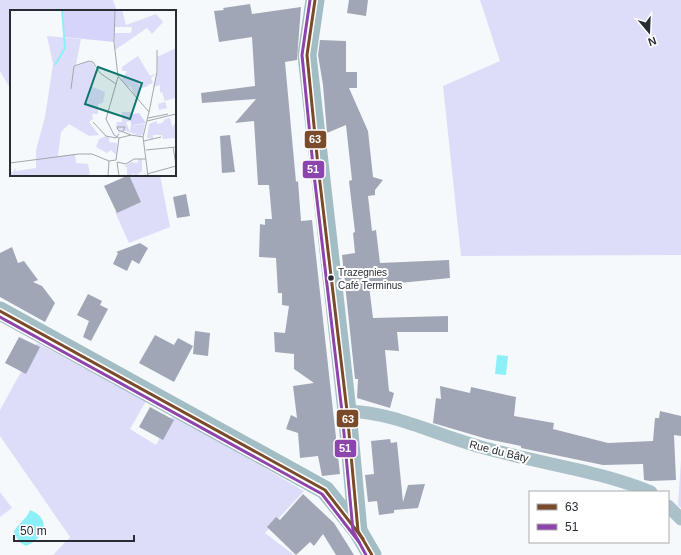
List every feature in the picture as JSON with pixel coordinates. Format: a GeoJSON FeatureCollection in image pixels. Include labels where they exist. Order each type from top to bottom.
{"type":"FeatureCollection","features":[{"type":"Feature","properties":{"kind":"street"},"geometry":{"type":"LineString","coordinates":[[315,0],[307,55],[347,411],[358,531]]}},
{"type":"Feature","properties":{"kind":"street"},"geometry":{"type":"LineString","coordinates":[[0,311],[325,490],[358,531],[372,555]]}},
{"type":"Feature","properties":{"kind":"street","name":"Rue du Bâty"},"geometry":{"type":"LineString","coordinates":[[347,411],[365,411],[480,447],[626,482],[648,491]]}},
{"type":"Feature","properties":{"kind":"street"},"geometry":{"type":"LineString","coordinates":[[669,507],[681,519]]}},
{"type":"Feature","properties":{"kind":"shaded area"},"geometry":{"type":"Polygon","coordinates":[[[0,0],[113,0],[117,10],[10,10],[10,88],[0,71],[0,0]]]}},
{"type":"Feature","properties":{"kind":"shaded area"},"geometry":{"type":"Polygon","coordinates":[[[480,0],[681,0],[681,255],[461,256],[443,86],[500,61],[480,0]]]}},
{"type":"Feature","properties":{"kind":"shaded area"},"geometry":{"type":"Polygon","coordinates":[[[128,176],[160,176],[170,227],[129,243],[115,212],[140,200],[128,176]]]}},
{"type":"Feature","properties":{"kind":"shaded area"},"geometry":{"type":"Polygon","coordinates":[[[37,343],[146,401],[130,429],[156,445],[173,415],[304,491],[265,533],[294,555],[53,555],[70,537],[0,436],[0,410],[37,343]]]}},
{"type":"Feature","properties":{"kind":"shaded area"},"geometry":{"type":"Polygon","coordinates":[[[681,460],[681,508],[678,505],[681,460]]]}},
{"type":"Feature","properties":{"kind":"shaded area"},"geometry":{"type":"Polygon","coordinates":[[[0,492],[12,508],[0,517],[0,492]]]}},
{"type":"Feature","properties":{"kind":"water"},"geometry":{"type":"Polygon","coordinates":[[[497,355],[508,356],[506,375],[495,374],[497,355]]]}},
{"type":"Feature","properties":{"kind":"water"},"geometry":{"type":"Polygon","coordinates":[[[30,510],[42,518],[44,524],[41,534],[37,539],[26,546],[19,542],[14,532],[30,510]]]}},
{"type":"Feature","properties":{"kind":"building"},"geometry":{"type":"Polygon","coordinates":[[[349,0],[368,0],[366,16],[347,13],[349,0]]]}},
{"type":"Feature","properties":{"kind":"building"},"geometry":{"type":"Polygon","coordinates":[[[250,4],[252,14],[301,7],[297,60],[285,62],[301,221],[312,220],[340,474],[322,476],[318,456],[300,458],[298,433],[286,429],[291,415],[297,418],[293,386],[314,383],[294,369],[294,354],[275,352],[274,332],[285,333],[289,306],[282,305],[282,293],[278,293],[276,258],[259,257],[260,224],[265,225],[265,219],[272,219],[269,185],[258,185],[254,121],[235,123],[256,99],[202,103],[201,93],[255,86],[252,37],[219,42],[214,11],[224,10],[223,8],[250,4]]]}},
{"type":"Feature","properties":{"kind":"building"},"geometry":{"type":"Polygon","coordinates":[[[320,40],[346,41],[346,72],[357,72],[357,88],[349,88],[368,131],[373,177],[383,180],[375,190],[375,195],[368,196],[372,231],[376,230],[380,263],[449,260],[450,278],[369,286],[373,318],[448,316],[448,332],[397,332],[399,351],[385,350],[389,391],[394,393],[390,408],[357,398],[358,379],[355,379],[342,255],[355,253],[353,233],[355,232],[349,181],[352,180],[346,125],[327,133],[323,85],[318,55],[320,40]]]}},
{"type":"Feature","properties":{"kind":"building"},"geometry":{"type":"Polygon","coordinates":[[[230,135],[235,172],[222,173],[220,136],[230,135]]]}},
{"type":"Feature","properties":{"kind":"building"},"geometry":{"type":"Polygon","coordinates":[[[129,176],[141,202],[117,213],[104,186],[129,176]]]}},
{"type":"Feature","properties":{"kind":"building"},"geometry":{"type":"Polygon","coordinates":[[[186,194],[190,216],[177,218],[173,197],[186,194]]]}},
{"type":"Feature","properties":{"kind":"building"},"geometry":{"type":"Polygon","coordinates":[[[140,243],[148,248],[139,264],[132,260],[127,271],[113,264],[118,253],[116,252],[140,243]]]}},
{"type":"Feature","properties":{"kind":"building"},"geometry":{"type":"Polygon","coordinates":[[[12,247],[18,263],[24,261],[38,280],[33,282],[42,286],[55,303],[45,322],[0,297],[0,253],[12,247]]]}},
{"type":"Feature","properties":{"kind":"building"},"geometry":{"type":"Polygon","coordinates":[[[88,294],[102,301],[100,305],[108,309],[91,341],[83,337],[89,321],[77,315],[88,294]]]}},
{"type":"Feature","properties":{"kind":"building"},"geometry":{"type":"Polygon","coordinates":[[[195,331],[210,333],[208,356],[193,354],[195,331]]]}},
{"type":"Feature","properties":{"kind":"building"},"geometry":{"type":"Polygon","coordinates":[[[155,335],[174,345],[178,338],[193,346],[174,382],[139,363],[155,335]]]}},
{"type":"Feature","properties":{"kind":"building"},"geometry":{"type":"Polygon","coordinates":[[[19,337],[40,347],[26,374],[5,363],[19,337]]]}},
{"type":"Feature","properties":{"kind":"building"},"geometry":{"type":"Polygon","coordinates":[[[440,386],[470,393],[471,387],[516,397],[514,416],[554,423],[553,429],[608,443],[653,441],[655,418],[659,418],[660,411],[681,416],[681,436],[674,435],[676,480],[644,480],[643,464],[603,465],[521,448],[521,446],[487,439],[433,423],[436,398],[441,399],[440,386]]]}},
{"type":"Feature","properties":{"kind":"building"},"geometry":{"type":"Polygon","coordinates":[[[150,407],[174,420],[163,440],[139,427],[150,407]]]}},
{"type":"Feature","properties":{"kind":"building"},"geometry":{"type":"Polygon","coordinates":[[[390,439],[391,443],[397,442],[403,502],[408,485],[425,484],[418,508],[394,510],[394,513],[379,515],[377,501],[368,502],[365,475],[374,474],[371,441],[390,439]]]}},
{"type":"Feature","properties":{"kind":"building"},"geometry":{"type":"Polygon","coordinates":[[[303,494],[334,523],[354,555],[336,555],[323,534],[314,546],[310,542],[296,555],[267,527],[276,517],[280,520],[303,494]]]}},
{"type":"Feature","properties":{"kind":"transit line","name":"51"},"geometry":{"type":"LineString","coordinates":[[310,0],[302,55],[313,166],[342,412],[353,531],[366,555]]}},
{"type":"Feature","properties":{"kind":"transit line","name":"63"},"geometry":{"type":"LineString","coordinates":[[315,0],[307,55],[318,166],[347,411],[358,531],[372,555]]}},
{"type":"Feature","properties":{"kind":"transit line","name":"63"},"geometry":{"type":"LineString","coordinates":[[0,311],[325,490],[363,539]]}},
{"type":"Feature","properties":{"kind":"transit line","name":"51"},"geometry":{"type":"LineString","coordinates":[[0,317],[322,494],[359,542]]}},
{"type":"Feature","properties":{"kind":"place","name":"Trazegnies Café Terminus"},"geometry":{"type":"Point","coordinates":[331,278]}}]}
